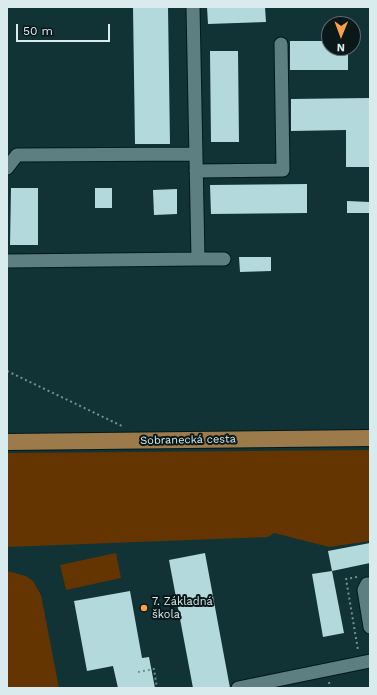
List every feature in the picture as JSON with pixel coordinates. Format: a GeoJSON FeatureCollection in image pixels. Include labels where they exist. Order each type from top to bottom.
{"type":"FeatureCollection","features":[{"type":"Feature","properties":{"kind":"main road","name":"Sobranecká cesta"},"geometry":{"type":"LineString","coordinates":[[7,442],[370,438]]}},
{"type":"Feature","properties":{"kind":"street"},"geometry":{"type":"LineString","coordinates":[[193,7],[198,259]]}},
{"type":"Feature","properties":{"kind":"street"},"geometry":{"type":"LineString","coordinates":[[196,171],[283,170],[281,44]]}},
{"type":"Feature","properties":{"kind":"street"},"geometry":{"type":"LineString","coordinates":[[7,168],[17,155],[196,154]]}},
{"type":"Feature","properties":{"kind":"street"},"geometry":{"type":"LineString","coordinates":[[7,261],[224,259]]}},
{"type":"Feature","properties":{"kind":"street"},"geometry":{"type":"LineString","coordinates":[[370,584],[367,584],[364,590],[370,627]]}},
{"type":"Feature","properties":{"kind":"street"},"geometry":{"type":"LineString","coordinates":[[238,688],[370,661]]}},
{"type":"Feature","properties":{"kind":"path"},"geometry":{"type":"LineString","coordinates":[[7,371],[124,427]]}},
{"type":"Feature","properties":{"kind":"path"},"geometry":{"type":"LineString","coordinates":[[138,672],[154,669],[157,688]]}},
{"type":"Feature","properties":{"kind":"shaded area"},"geometry":{"type":"Polygon","coordinates":[[[370,450],[370,541],[329,547],[274,533],[268,537],[7,547],[7,453],[370,450]]]}},
{"type":"Feature","properties":{"kind":"shaded area"},"geometry":{"type":"Polygon","coordinates":[[[116,553],[121,578],[66,590],[60,565],[116,553]]]}},
{"type":"Feature","properties":{"kind":"shaded area"},"geometry":{"type":"Polygon","coordinates":[[[7,571],[26,576],[33,581],[41,595],[59,688],[7,688],[7,571]]]}},
{"type":"Feature","properties":{"kind":"building"},"geometry":{"type":"Polygon","coordinates":[[[133,7],[168,7],[170,144],[135,144],[133,7]]]}},
{"type":"Feature","properties":{"kind":"building"},"geometry":{"type":"Polygon","coordinates":[[[207,7],[265,7],[266,22],[208,24],[207,7]]]}},
{"type":"Feature","properties":{"kind":"building"},"geometry":{"type":"Polygon","coordinates":[[[290,41],[321,41],[321,56],[348,56],[348,70],[290,70],[290,41]]]}},
{"type":"Feature","properties":{"kind":"building"},"geometry":{"type":"Polygon","coordinates":[[[210,51],[238,51],[239,142],[211,142],[210,51]]]}},
{"type":"Feature","properties":{"kind":"building"},"geometry":{"type":"Polygon","coordinates":[[[369,98],[370,167],[346,167],[346,130],[291,131],[291,99],[369,98]]]}},
{"type":"Feature","properties":{"kind":"building"},"geometry":{"type":"Polygon","coordinates":[[[307,184],[307,213],[211,214],[210,185],[307,184]]]}},
{"type":"Feature","properties":{"kind":"building"},"geometry":{"type":"Polygon","coordinates":[[[11,188],[38,188],[38,245],[10,245],[11,188]]]}},
{"type":"Feature","properties":{"kind":"building"},"geometry":{"type":"Polygon","coordinates":[[[95,188],[112,188],[112,208],[95,208],[95,188]]]}},
{"type":"Feature","properties":{"kind":"building"},"geometry":{"type":"Polygon","coordinates":[[[177,189],[177,214],[154,215],[153,190],[177,189]]]}},
{"type":"Feature","properties":{"kind":"building"},"geometry":{"type":"Polygon","coordinates":[[[347,201],[370,202],[370,213],[347,213],[347,201]]]}},
{"type":"Feature","properties":{"kind":"building"},"geometry":{"type":"Polygon","coordinates":[[[239,257],[271,257],[271,271],[240,272],[239,257]]]}},
{"type":"Feature","properties":{"kind":"building"},"geometry":{"type":"Polygon","coordinates":[[[370,543],[370,563],[332,571],[328,551],[370,543]]]}},
{"type":"Feature","properties":{"kind":"building"},"geometry":{"type":"Polygon","coordinates":[[[205,553],[230,688],[193,688],[169,560],[205,553]]]}},
{"type":"Feature","properties":{"kind":"building"},"geometry":{"type":"Polygon","coordinates":[[[332,571],[344,633],[323,637],[312,574],[332,571]]]}},
{"type":"Feature","properties":{"kind":"building"},"geometry":{"type":"Polygon","coordinates":[[[130,591],[142,658],[149,657],[155,688],[118,688],[113,666],[87,671],[74,601],[130,591]]]}},
{"type":"Feature","properties":{"kind":"place","name":"7. Základná škola"},"geometry":{"type":"Point","coordinates":[144,608]}}]}
